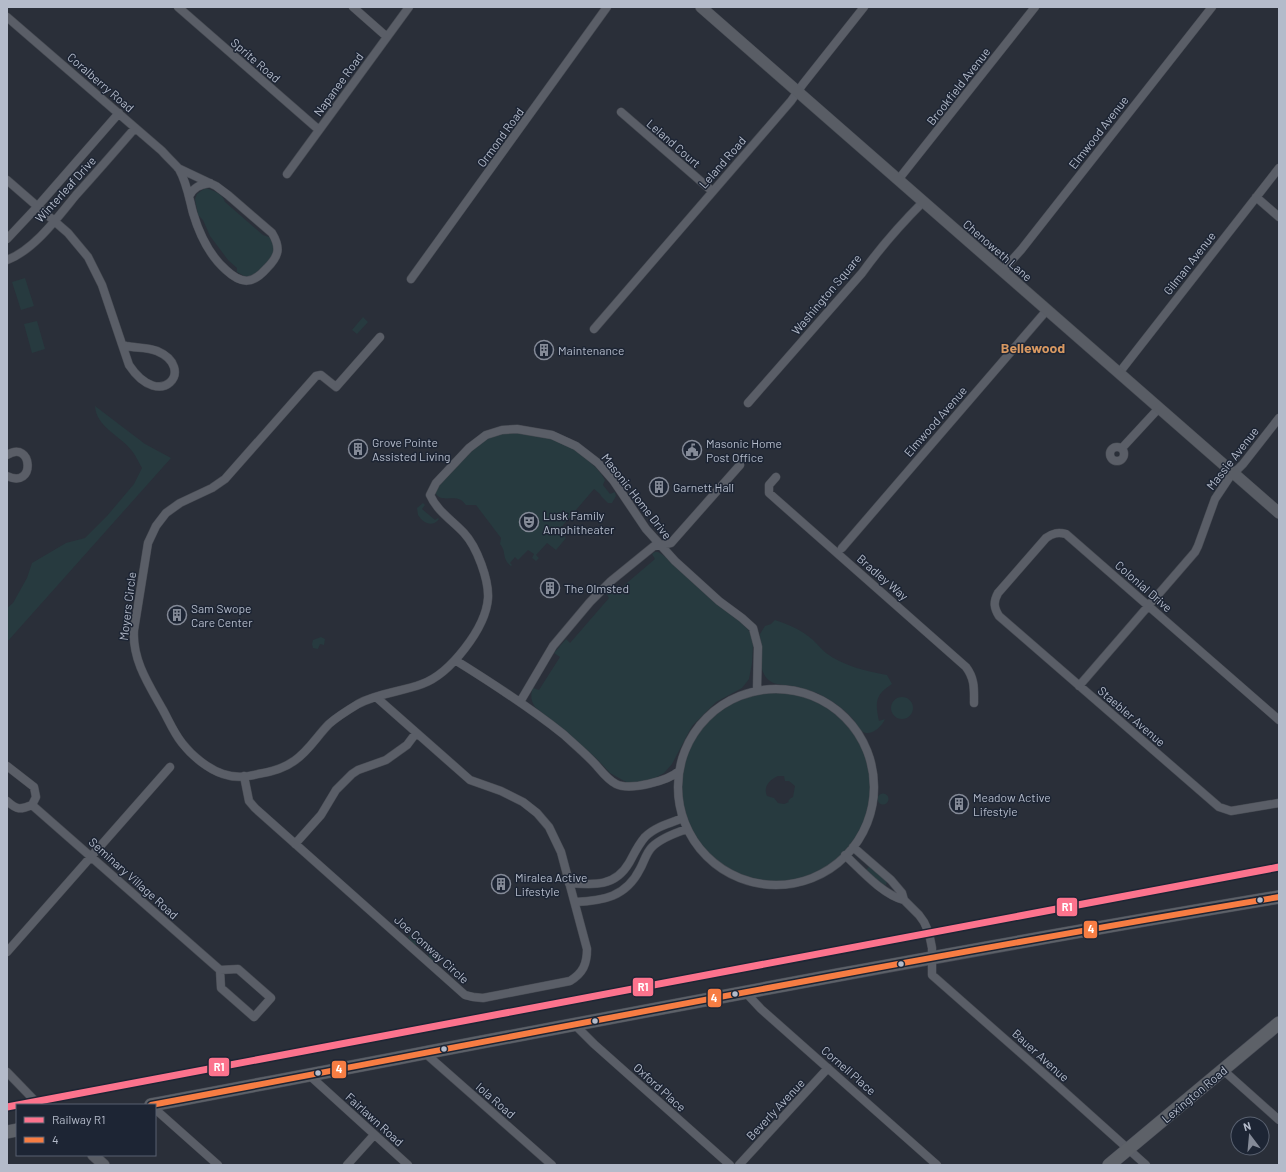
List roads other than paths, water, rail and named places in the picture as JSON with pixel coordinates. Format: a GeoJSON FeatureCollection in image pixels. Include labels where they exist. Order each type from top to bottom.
{"type":"FeatureCollection","features":[{"type":"Feature","properties":{"kind":"main road","name":"Chenoweth Lane"},"geometry":{"type":"LineString","coordinates":[[701,7],[1279,513]]}},
{"type":"Feature","properties":{"kind":"main road"},"geometry":{"type":"LineString","coordinates":[[156,1104],[932,958],[1139,920],[1279,897]]}},
{"type":"Feature","properties":{"kind":"main road","name":"Lexington Road"},"geometry":{"type":"LineString","coordinates":[[1109,1165],[1279,1023]]}},
{"type":"Feature","properties":{"kind":"main road"},"geometry":{"type":"LineString","coordinates":[[94,1156],[104,1165]]}},
{"type":"Feature","properties":{"kind":"street","name":"Sprite Road"},"geometry":{"type":"LineString","coordinates":[[178,7],[319,130]]}},
{"type":"Feature","properties":{"kind":"street"},"geometry":{"type":"LineString","coordinates":[[353,7],[387,37]]}},
{"type":"Feature","properties":{"kind":"street","name":"Napanee Road"},"geometry":{"type":"LineString","coordinates":[[287,174],[409,7]]}},
{"type":"Feature","properties":{"kind":"street","name":"Ormond Road"},"geometry":{"type":"LineString","coordinates":[[411,280],[607,7]]}},
{"type":"Feature","properties":{"kind":"street","name":"Leland Road"},"geometry":{"type":"LineString","coordinates":[[594,329],[791,101],[864,7]]}},
{"type":"Feature","properties":{"kind":"street","name":"Brookfield Avenue"},"geometry":{"type":"LineString","coordinates":[[898,180],[1035,7]]}},
{"type":"Feature","properties":{"kind":"street","name":"Elmwood Avenue"},"geometry":{"type":"LineString","coordinates":[[1002,271],[1021,250],[1212,7]]}},
{"type":"Feature","properties":{"kind":"street","name":"Coralberry Road"},"geometry":{"type":"LineString","coordinates":[[7,16],[162,151],[178,168],[186,185],[193,213],[202,236],[208,248],[226,270],[236,278],[245,281],[253,280],[260,276],[275,259],[278,253],[276,239],[272,233],[228,195],[210,183],[178,168]]}},
{"type":"Feature","properties":{"kind":"street","name":"Leland Court"},"geometry":{"type":"LineString","coordinates":[[621,112],[712,191]]}},
{"type":"Feature","properties":{"kind":"street","name":"Winterleaf Drive"},"geometry":{"type":"LineString","coordinates":[[7,239],[119,113]]}},
{"type":"Feature","properties":{"kind":"street","name":"Winterleaf Drive"},"geometry":{"type":"LineString","coordinates":[[7,260],[31,244],[54,221],[135,128]]}},
{"type":"Feature","properties":{"kind":"street","name":"Gilman Avenue"},"geometry":{"type":"LineString","coordinates":[[1119,373],[1279,168]]}},
{"type":"Feature","properties":{"kind":"street"},"geometry":{"type":"LineString","coordinates":[[7,180],[68,233],[88,257],[102,285],[129,365],[134,373],[144,382],[154,386],[162,387],[171,384],[174,378],[174,369],[172,363],[162,353],[155,350],[126,346],[122,344]]}},
{"type":"Feature","properties":{"kind":"street"},"geometry":{"type":"LineString","coordinates":[[189,196],[196,186],[210,183]]}},
{"type":"Feature","properties":{"kind":"street"},"geometry":{"type":"LineString","coordinates":[[1256,197],[1279,217]]}},
{"type":"Feature","properties":{"kind":"street","name":"Washington Square"},"geometry":{"type":"LineString","coordinates":[[748,403],[862,273],[908,217],[923,202]]}},
{"type":"Feature","properties":{"kind":"street","name":"Elmwood Avenue"},"geometry":{"type":"LineString","coordinates":[[842,548],[1047,310]]}},
{"type":"Feature","properties":{"kind":"street","name":"Moyers Circle"},"geometry":{"type":"LineString","coordinates":[[380,337],[336,387],[321,375],[316,376],[225,479],[212,488],[180,503],[166,513],[156,526],[148,543],[133,635],[135,653],[140,668],[175,733],[183,744],[194,756],[211,767],[223,774],[236,776],[244,776],[282,768],[294,761],[329,724],[342,714],[376,696],[422,684],[432,679],[455,660]]}},
{"type":"Feature","properties":{"kind":"street"},"geometry":{"type":"LineString","coordinates":[[1122,448],[1159,408]]}},
{"type":"Feature","properties":{"kind":"street","name":"Massie Avenue"},"geometry":{"type":"LineString","coordinates":[[1079,686],[1195,552],[1215,499],[1279,418]]}},
{"type":"Feature","properties":{"kind":"street","name":"Masonic Home Drive"},"geometry":{"type":"LineString","coordinates":[[455,660],[475,634],[484,619],[488,596],[486,582],[474,547],[465,534],[433,502],[430,495],[433,487],[477,441],[486,435],[502,430],[517,429],[552,435],[576,446],[595,460],[612,480],[646,529],[675,561],[719,601],[753,628],[758,647],[757,689]]}},
{"type":"Feature","properties":{"kind":"street"},"geometry":{"type":"LineString","coordinates":[[7,455],[14,452],[23,454],[27,458],[28,469],[21,477],[16,478],[7,476]]}},
{"type":"Feature","properties":{"kind":"street"},"geometry":{"type":"LineString","coordinates":[[520,702],[553,646],[573,621],[611,581],[654,546],[671,543],[740,465]]}},
{"type":"Feature","properties":{"kind":"street","name":"Bradley Way"},"geometry":{"type":"LineString","coordinates":[[776,477],[769,485],[769,493],[966,667],[974,682],[974,703]]}},
{"type":"Feature","properties":{"kind":"street","name":"Colonial Drive"},"geometry":{"type":"LineString","coordinates":[[996,596],[1046,538],[1054,534],[1066,534],[1279,720]]}},
{"type":"Feature","properties":{"kind":"street","name":"Staebler Avenue"},"geometry":{"type":"LineString","coordinates":[[996,596],[994,603],[999,616],[1219,807],[1231,811],[1279,803]]}},
{"type":"Feature","properties":{"kind":"street"},"geometry":{"type":"LineString","coordinates":[[455,660],[520,702],[563,734],[592,761],[604,775],[616,784],[627,787],[636,787],[658,781],[679,771]]}},
{"type":"Feature","properties":{"kind":"street"},"geometry":{"type":"LineString","coordinates":[[757,689],[786,689],[803,692],[821,699],[835,708],[848,720],[864,743],[869,756],[875,790],[866,827],[856,849],[846,855],[827,871],[798,883],[766,885],[743,879],[721,868],[698,846],[687,829],[683,818],[678,786],[679,771],[684,753],[692,736],[703,721],[716,708],[732,698],[757,689]]}},
{"type":"Feature","properties":{"kind":"street","name":"Joe Conway Circle"},"geometry":{"type":"LineString","coordinates":[[244,776],[249,801],[295,844],[465,995],[483,998],[570,981],[584,969],[587,958],[587,949],[561,852],[549,827],[523,802],[509,794],[470,781],[376,696]]}},
{"type":"Feature","properties":{"kind":"street"},"geometry":{"type":"LineString","coordinates":[[295,844],[321,815],[336,790],[352,774],[358,770],[390,758],[406,745],[416,733]]}},
{"type":"Feature","properties":{"kind":"street"},"geometry":{"type":"LineString","coordinates":[[7,766],[34,788],[36,797],[32,805],[24,808],[15,808],[7,801]]}},
{"type":"Feature","properties":{"kind":"street"},"geometry":{"type":"LineString","coordinates":[[7,952],[170,768]]}},
{"type":"Feature","properties":{"kind":"street","name":"Seminary Village Road"},"geometry":{"type":"LineString","coordinates":[[32,805],[220,970]]}},
{"type":"Feature","properties":{"kind":"street"},"geometry":{"type":"LineString","coordinates":[[569,883],[596,884],[613,880],[624,870],[645,838],[658,828],[683,818]]}},
{"type":"Feature","properties":{"kind":"street"},"geometry":{"type":"LineString","coordinates":[[574,902],[604,900],[617,894],[633,881],[651,848],[669,835],[687,829]]}},
{"type":"Feature","properties":{"kind":"street"},"geometry":{"type":"LineString","coordinates":[[856,849],[886,876],[902,893],[904,900],[924,922],[930,940],[932,958]]}},
{"type":"Feature","properties":{"kind":"street"},"geometry":{"type":"LineString","coordinates":[[846,855],[896,898],[904,900]]}},
{"type":"Feature","properties":{"kind":"street","name":"Bauer Avenue"},"geometry":{"type":"LineString","coordinates":[[932,958],[932,975],[1003,1036],[1146,1165]]}},
{"type":"Feature","properties":{"kind":"street"},"geometry":{"type":"LineString","coordinates":[[238,969],[271,998],[254,1017],[221,988],[220,970],[238,969]]}},
{"type":"Feature","properties":{"kind":"street","name":"Cornell Place"},"geometry":{"type":"LineString","coordinates":[[746,993],[761,1009],[937,1165]]}},
{"type":"Feature","properties":{"kind":"street","name":"Oxford Place"},"geometry":{"type":"LineString","coordinates":[[575,1025],[594,1044],[730,1165]]}},
{"type":"Feature","properties":{"kind":"street","name":"Iola Road"},"geometry":{"type":"LineString","coordinates":[[425,1053],[552,1165]]}},
{"type":"Feature","properties":{"kind":"street","name":"Beverly Avenue"},"geometry":{"type":"LineString","coordinates":[[739,1165],[828,1068]]}},
{"type":"Feature","properties":{"kind":"street"},"geometry":{"type":"LineString","coordinates":[[1223,1070],[1279,1120]]}},
{"type":"Feature","properties":{"kind":"street"},"geometry":{"type":"LineString","coordinates":[[7,1072],[38,1104]]}},
{"type":"Feature","properties":{"kind":"street","name":"Fairlawn Road"},"geometry":{"type":"LineString","coordinates":[[309,1075],[408,1165]]}},
{"type":"Feature","properties":{"kind":"street"},"geometry":{"type":"LineString","coordinates":[[156,1110],[218,1165]]}},
{"type":"Feature","properties":{"kind":"street"},"geometry":{"type":"LineString","coordinates":[[347,1165],[374,1135]]}},
{"type":"Feature","properties":{"kind":"rail line","name":"R1"},"geometry":{"type":"LineString","coordinates":[[23,1104],[1279,867]]}},
{"type":"Feature","properties":{"kind":"rail line","name":"R1"},"geometry":{"type":"LineString","coordinates":[[7,1107],[16,1105]]}},
{"type":"Feature","properties":{"kind":"place","name":"Maintenance"},"geometry":{"type":"Point","coordinates":[544,350]}},
{"type":"Feature","properties":{"kind":"place","name":"Grove Pointe Assisted Living"},"geometry":{"type":"Point","coordinates":[358,449]}},
{"type":"Feature","properties":{"kind":"place","name":"Masonic Home Post Office"},"geometry":{"type":"Point","coordinates":[692,450]}},
{"type":"Feature","properties":{"kind":"place","name":"Garnett Hall"},"geometry":{"type":"Point","coordinates":[659,487]}},
{"type":"Feature","properties":{"kind":"place","name":"Lusk Family Amphitheater"},"geometry":{"type":"Point","coordinates":[529,522]}},
{"type":"Feature","properties":{"kind":"place","name":"The Olmsted"},"geometry":{"type":"Point","coordinates":[550,588]}},
{"type":"Feature","properties":{"kind":"place","name":"Sam Swope Care Center"},"geometry":{"type":"Point","coordinates":[177,615]}},
{"type":"Feature","properties":{"kind":"place","name":"Meadow Active Lifestyle"},"geometry":{"type":"Point","coordinates":[959,804]}},
{"type":"Feature","properties":{"kind":"place","name":"Miralea Active Lifestyle"},"geometry":{"type":"Point","coordinates":[501,884]}},
{"type":"Feature","properties":{"kind":"district","name":"Bellewood"},"geometry":{"type":"Point","coordinates":[1033,347]}}]}
